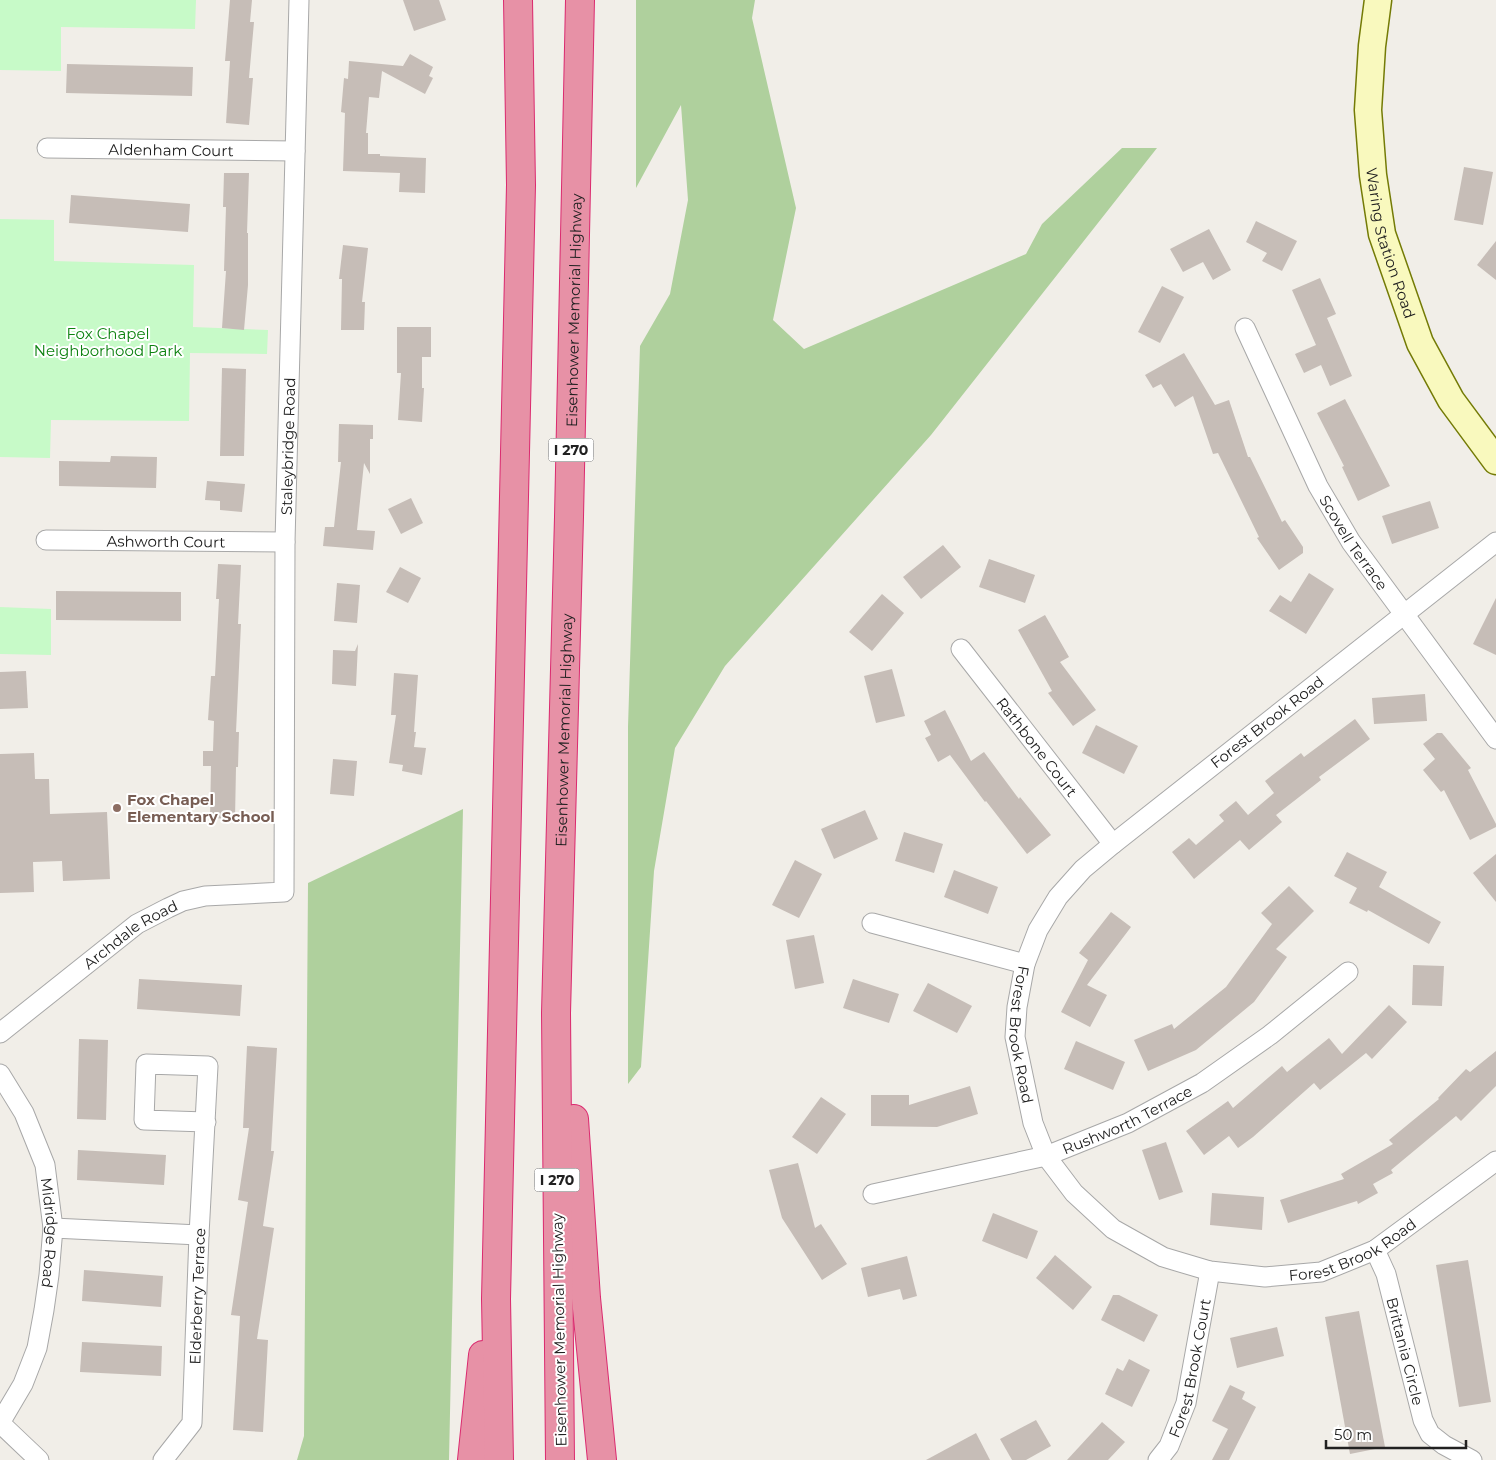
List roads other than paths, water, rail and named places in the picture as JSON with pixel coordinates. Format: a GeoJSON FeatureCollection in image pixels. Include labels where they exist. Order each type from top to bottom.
{"type":"FeatureCollection","features":[{"type":"Feature","properties":{"kind":"highway"},"geometry":{"type":"LineString","coordinates":[[499,1460],[496,1298],[521,185],[518,0]]}},
{"type":"Feature","properties":{"kind":"highway","name":"Eisenhower Memorial Highway"},"geometry":{"type":"LineString","coordinates":[[560,1460],[556,1013],[570,517],[580,0]]}},
{"type":"Feature","properties":{"kind":"highway"},"geometry":{"type":"LineString","coordinates":[[560,900],[586,1298],[602,1460]]}},
{"type":"Feature","properties":{"kind":"highway"},"geometry":{"type":"LineString","coordinates":[[472,1460],[498,1214]]}},
{"type":"Feature","properties":{"kind":"street","name":"Staleybridge Road"},"geometry":{"type":"LineString","coordinates":[[284,892],[285,542],[299,0]]}},
{"type":"Feature","properties":{"kind":"street","name":"Waring Station Road"},"geometry":{"type":"LineString","coordinates":[[1378,0],[1372,46],[1368,110],[1372,175],[1382,234],[1420,343],[1451,400],[1496,461]]}},
{"type":"Feature","properties":{"kind":"street","name":"Aldenham Court"},"geometry":{"type":"LineString","coordinates":[[47,148],[295,151]]}},
{"type":"Feature","properties":{"kind":"street","name":"Scovell Terrace"},"geometry":{"type":"LineString","coordinates":[[1245,328],[1318,486],[1352,542],[1496,738]]}},
{"type":"Feature","properties":{"kind":"street","name":"Ashworth Court"},"geometry":{"type":"LineString","coordinates":[[46,540],[285,542]]}},
{"type":"Feature","properties":{"kind":"street","name":"Forest Brook Road"},"geometry":{"type":"LineString","coordinates":[[1496,542],[1084,868],[1058,897],[1038,930],[1025,964],[1017,1007],[1015,1037],[1033,1123],[1046,1156],[1074,1193],[1113,1229],[1163,1257],[1210,1271],[1265,1277],[1321,1272],[1375,1250],[1496,1160]]}},
{"type":"Feature","properties":{"kind":"street","name":"Rathbone Court"},"geometry":{"type":"LineString","coordinates":[[961,649],[1113,844]]}},
{"type":"Feature","properties":{"kind":"street","name":"Archdale Road"},"geometry":{"type":"LineString","coordinates":[[0,1033],[137,924],[168,908],[183,901],[205,896],[284,892]]}},
{"type":"Feature","properties":{"kind":"street"},"geometry":{"type":"LineString","coordinates":[[872,924],[1025,964]]}},
{"type":"Feature","properties":{"kind":"street","name":"Rushworth Terrace"},"geometry":{"type":"LineString","coordinates":[[873,1194],[1046,1156],[1128,1123],[1202,1083],[1270,1034],[1348,972]]}},
{"type":"Feature","properties":{"kind":"street","name":"Elderberry Terrace"},"geometry":{"type":"LineString","coordinates":[[163,1460],[192,1424],[199,1235],[206,1122],[208,1066],[146,1064],[144,1120],[206,1122]]}},
{"type":"Feature","properties":{"kind":"street","name":"Midridge Road"},"geometry":{"type":"LineString","coordinates":[[0,1074],[24,1113],[46,1165],[53,1228],[49,1275],[37,1348],[23,1384],[0,1423]]}},
{"type":"Feature","properties":{"kind":"street"},"geometry":{"type":"LineString","coordinates":[[53,1228],[199,1235]]}},
{"type":"Feature","properties":{"kind":"street","name":"Brittania Circle"},"geometry":{"type":"LineString","coordinates":[[1375,1250],[1386,1274],[1423,1420],[1430,1434],[1444,1445],[1472,1460]]}},
{"type":"Feature","properties":{"kind":"street","name":"Forest Brook Court"},"geometry":{"type":"LineString","coordinates":[[1158,1460],[1168,1446],[1186,1403],[1210,1271]]}},
{"type":"Feature","properties":{"kind":"street"},"geometry":{"type":"LineString","coordinates":[[0,1423],[38,1460]]}},
{"type":"Feature","properties":{"kind":"place","name":"Fox Chapel Elementary School"},"geometry":{"type":"Point","coordinates":[117,808]}},
{"type":"Feature","properties":{"kind":"park label","name":"Fox Chapel Neighborhood Park"},"geometry":{"type":"Point","coordinates":[108,342]}}]}
